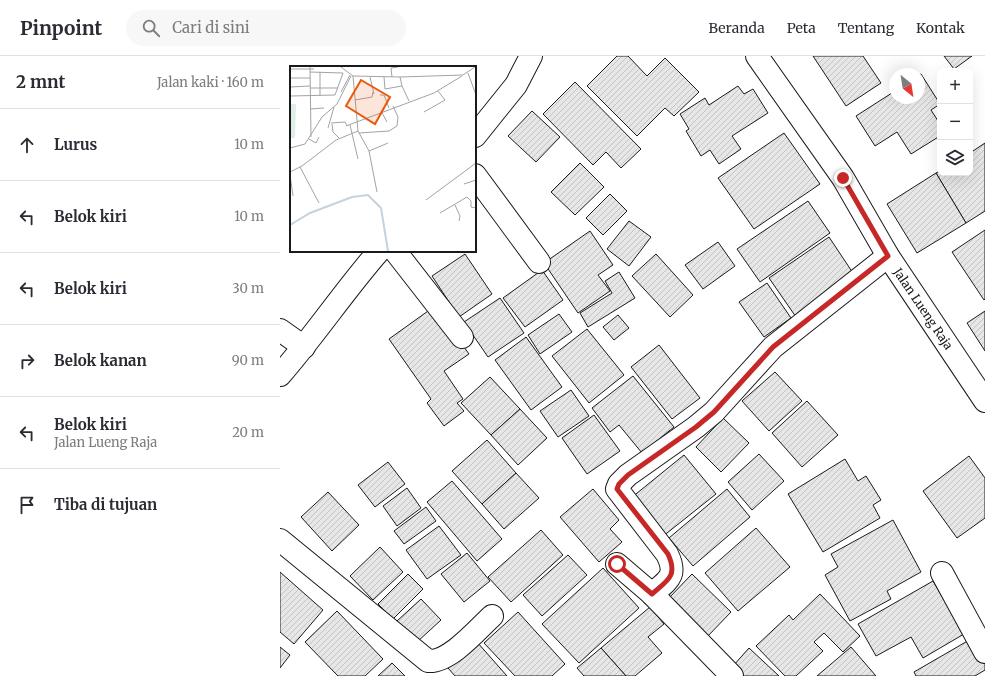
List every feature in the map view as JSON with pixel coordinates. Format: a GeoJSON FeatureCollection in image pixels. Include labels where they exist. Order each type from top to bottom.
{"type":"FeatureCollection","features":[{"type":"Feature","properties":{"kind":"street"},"geometry":{"type":"LineString","coordinates":[[476,135],[516,85],[531,56]]}},
{"type":"Feature","properties":{"kind":"street","name":"Jalan Lueng Raja"},"geometry":{"type":"LineString","coordinates":[[757,56],[843,178],[888,256],[985,401]]}},
{"type":"Feature","properties":{"kind":"street"},"geometry":{"type":"LineString","coordinates":[[476,176],[539,262]]}},
{"type":"Feature","properties":{"kind":"street"},"geometry":{"type":"LineString","coordinates":[[280,375],[304,347],[345,291],[377,252]]}},
{"type":"Feature","properties":{"kind":"street"},"geometry":{"type":"LineString","coordinates":[[396,252],[462,337]]}},
{"type":"Feature","properties":{"kind":"street"},"geometry":{"type":"LineString","coordinates":[[652,594],[669,579],[673,571],[673,565],[668,554],[617,489],[619,484],[628,475],[696,427],[714,412],[773,347],[888,256]]}},
{"type":"Feature","properties":{"kind":"street"},"geometry":{"type":"LineString","coordinates":[[280,330],[304,347]]}},
{"type":"Feature","properties":{"kind":"street"},"geometry":{"type":"LineString","coordinates":[[280,540],[428,661],[439,660],[449,654],[492,616]]}},
{"type":"Feature","properties":{"kind":"street"},"geometry":{"type":"LineString","coordinates":[[617,564],[652,594],[732,676]]}},
{"type":"Feature","properties":{"kind":"street"},"geometry":{"type":"LineString","coordinates":[[942,573],[985,652]]}},
{"type":"Feature","properties":{"kind":"building"},"geometry":{"type":"Polygon","coordinates":[[[617,56],[628,56],[647,76],[665,58],[699,92],[674,116],[665,108],[637,136],[587,86],[617,56]]]}},
{"type":"Feature","properties":{"kind":"building"},"geometry":{"type":"Polygon","coordinates":[[[813,56],[863,56],[881,83],[846,106],[813,56]]]}},
{"type":"Feature","properties":{"kind":"building"},"geometry":{"type":"Polygon","coordinates":[[[944,56],[972,56],[955,68],[953,68],[944,56]]]}},
{"type":"Feature","properties":{"kind":"building"},"geometry":{"type":"Polygon","coordinates":[[[925,80],[937,99],[937,106],[931,110],[937,119],[937,138],[911,154],[897,132],[875,146],[856,116],[889,95],[889,104],[925,104],[925,80]]]}},
{"type":"Feature","properties":{"kind":"building"},"geometry":{"type":"Polygon","coordinates":[[[575,82],[641,149],[621,168],[606,152],[593,165],[543,114],[575,82]]]}},
{"type":"Feature","properties":{"kind":"building"},"geometry":{"type":"Polygon","coordinates":[[[738,86],[744,94],[753,89],[768,113],[732,136],[741,149],[719,164],[710,150],[701,156],[686,131],[689,129],[680,114],[705,98],[709,105],[738,86]]]}},
{"type":"Feature","properties":{"kind":"building"},"geometry":{"type":"Polygon","coordinates":[[[532,111],[560,137],[536,162],[508,136],[532,111]]]}},
{"type":"Feature","properties":{"kind":"building"},"geometry":{"type":"Polygon","coordinates":[[[784,133],[820,184],[754,229],[718,178],[784,133]]]}},
{"type":"Feature","properties":{"kind":"building"},"geometry":{"type":"Polygon","coordinates":[[[985,143],[985,211],[966,223],[938,176],[973,176],[973,151],[985,143]]]}},
{"type":"Feature","properties":{"kind":"building"},"geometry":{"type":"Polygon","coordinates":[[[580,163],[604,187],[575,215],[551,192],[580,163]]]}},
{"type":"Feature","properties":{"kind":"building"},"geometry":{"type":"Polygon","coordinates":[[[936,173],[966,223],[917,253],[887,204],[936,173]]]}},
{"type":"Feature","properties":{"kind":"building"},"geometry":{"type":"Polygon","coordinates":[[[610,194],[627,211],[603,235],[586,218],[610,194]]]}},
{"type":"Feature","properties":{"kind":"building"},"geometry":{"type":"Polygon","coordinates":[[[808,201],[830,233],[760,282],[737,249],[808,201]]]}},
{"type":"Feature","properties":{"kind":"building"},"geometry":{"type":"Polygon","coordinates":[[[629,221],[651,237],[629,266],[607,249],[629,221]]]}},
{"type":"Feature","properties":{"kind":"building"},"geometry":{"type":"Polygon","coordinates":[[[985,230],[985,299],[984,300],[952,252],[985,230]]]}},
{"type":"Feature","properties":{"kind":"building"},"geometry":{"type":"Polygon","coordinates":[[[590,231],[613,265],[598,275],[610,291],[578,313],[544,263],[590,231]]]}},
{"type":"Feature","properties":{"kind":"building"},"geometry":{"type":"Polygon","coordinates":[[[829,237],[855,276],[796,317],[769,278],[829,237]]]}},
{"type":"Feature","properties":{"kind":"building"},"geometry":{"type":"Polygon","coordinates":[[[718,242],[735,266],[703,289],[685,265],[718,242]]]}},
{"type":"Feature","properties":{"kind":"building"},"geometry":{"type":"Polygon","coordinates":[[[465,254],[492,294],[459,317],[432,276],[465,254]]]}},
{"type":"Feature","properties":{"kind":"building"},"geometry":{"type":"Polygon","coordinates":[[[656,254],[693,295],[670,317],[632,276],[656,254]]]}},
{"type":"Feature","properties":{"kind":"building"},"geometry":{"type":"Polygon","coordinates":[[[542,270],[563,300],[525,327],[503,298],[542,270]]]}},
{"type":"Feature","properties":{"kind":"building"},"geometry":{"type":"Polygon","coordinates":[[[619,272],[635,298],[588,327],[580,313],[612,293],[605,281],[619,272]]]}},
{"type":"Feature","properties":{"kind":"building"},"geometry":{"type":"Polygon","coordinates":[[[767,283],[791,318],[764,337],[739,302],[767,283]]]}},
{"type":"Feature","properties":{"kind":"building"},"geometry":{"type":"Polygon","coordinates":[[[500,298],[524,333],[488,357],[464,322],[500,298]]]}},
{"type":"Feature","properties":{"kind":"building"},"geometry":{"type":"Polygon","coordinates":[[[435,306],[469,354],[444,371],[463,399],[457,403],[464,411],[444,426],[427,403],[431,399],[389,339],[435,306]]]}},
{"type":"Feature","properties":{"kind":"building"},"geometry":{"type":"Polygon","coordinates":[[[985,311],[985,351],[967,323],[985,311]]]}},
{"type":"Feature","properties":{"kind":"building"},"geometry":{"type":"Polygon","coordinates":[[[559,314],[572,332],[540,354],[528,335],[559,314]]]}},
{"type":"Feature","properties":{"kind":"building"},"geometry":{"type":"Polygon","coordinates":[[[618,315],[629,328],[614,340],[603,327],[618,315]]]}},
{"type":"Feature","properties":{"kind":"building"},"geometry":{"type":"Polygon","coordinates":[[[587,329],[624,375],[589,403],[552,356],[587,329]]]}},
{"type":"Feature","properties":{"kind":"building"},"geometry":{"type":"Polygon","coordinates":[[[526,337],[562,387],[531,410],[495,360],[526,337]]]}},
{"type":"Feature","properties":{"kind":"building"},"geometry":{"type":"Polygon","coordinates":[[[659,345],[700,398],[672,419],[631,367],[659,345]]]}},
{"type":"Feature","properties":{"kind":"building"},"geometry":{"type":"Polygon","coordinates":[[[775,372],[802,401],[769,431],[742,401],[775,372]]]}},
{"type":"Feature","properties":{"kind":"building"},"geometry":{"type":"Polygon","coordinates":[[[633,376],[674,427],[642,453],[619,425],[610,432],[592,408],[633,376]]]}},
{"type":"Feature","properties":{"kind":"building"},"geometry":{"type":"Polygon","coordinates":[[[490,377],[520,409],[491,435],[461,403],[490,377]]]}},
{"type":"Feature","properties":{"kind":"building"},"geometry":{"type":"Polygon","coordinates":[[[571,390],[589,416],[558,437],[540,411],[571,390]]]}},
{"type":"Feature","properties":{"kind":"building"},"geometry":{"type":"Polygon","coordinates":[[[807,401],[838,435],[802,467],[772,433],[807,401]]]}},
{"type":"Feature","properties":{"kind":"building"},"geometry":{"type":"Polygon","coordinates":[[[520,409],[547,438],[518,465],[491,435],[520,409]]]}},
{"type":"Feature","properties":{"kind":"building"},"geometry":{"type":"Polygon","coordinates":[[[594,415],[620,451],[587,474],[562,438],[594,415]]]}},
{"type":"Feature","properties":{"kind":"building"},"geometry":{"type":"Polygon","coordinates":[[[723,418],[749,443],[721,472],[696,447],[723,418]]]}},
{"type":"Feature","properties":{"kind":"building"},"geometry":{"type":"Polygon","coordinates":[[[487,440],[516,473],[482,504],[452,471],[487,440]]]}},
{"type":"Feature","properties":{"kind":"building"},"geometry":{"type":"Polygon","coordinates":[[[759,454],[784,481],[752,510],[728,482],[759,454]]]}},
{"type":"Feature","properties":{"kind":"building"},"geometry":{"type":"Polygon","coordinates":[[[684,455],[716,494],[662,537],[631,498],[684,455]]]}},
{"type":"Feature","properties":{"kind":"building"},"geometry":{"type":"Polygon","coordinates":[[[969,456],[985,478],[985,518],[957,538],[923,491],[969,456]]]}},
{"type":"Feature","properties":{"kind":"building"},"geometry":{"type":"Polygon","coordinates":[[[845,459],[858,481],[866,476],[881,500],[873,505],[880,518],[823,552],[788,494],[845,459]]]}},
{"type":"Feature","properties":{"kind":"building"},"geometry":{"type":"Polygon","coordinates":[[[388,462],[405,484],[375,507],[358,485],[388,462]]]}},
{"type":"Feature","properties":{"kind":"building"},"geometry":{"type":"Polygon","coordinates":[[[516,473],[539,498],[504,529],[482,504],[516,473]]]}},
{"type":"Feature","properties":{"kind":"building"},"geometry":{"type":"Polygon","coordinates":[[[452,481],[502,539],[477,561],[427,502],[452,481]]]}},
{"type":"Feature","properties":{"kind":"building"},"geometry":{"type":"Polygon","coordinates":[[[407,488],[421,508],[397,526],[383,506],[407,488]]]}},
{"type":"Feature","properties":{"kind":"building"},"geometry":{"type":"Polygon","coordinates":[[[593,489],[619,520],[610,529],[622,542],[599,562],[560,517],[593,489]]]}},
{"type":"Feature","properties":{"kind":"building"},"geometry":{"type":"Polygon","coordinates":[[[727,489],[750,517],[693,566],[669,538],[727,489]]]}},
{"type":"Feature","properties":{"kind":"building"},"geometry":{"type":"Polygon","coordinates":[[[328,492],[359,525],[332,551],[301,517],[328,492]]]}},
{"type":"Feature","properties":{"kind":"building"},"geometry":{"type":"Polygon","coordinates":[[[426,507],[436,521],[404,544],[394,531],[426,507]]]}},
{"type":"Feature","properties":{"kind":"building"},"geometry":{"type":"Polygon","coordinates":[[[893,520],[921,572],[887,591],[891,599],[850,621],[825,575],[838,567],[831,554],[893,520]]]}},
{"type":"Feature","properties":{"kind":"building"},"geometry":{"type":"Polygon","coordinates":[[[439,526],[461,555],[427,579],[406,550],[439,526]]]}},
{"type":"Feature","properties":{"kind":"building"},"geometry":{"type":"Polygon","coordinates":[[[756,528],[790,567],[738,611],[705,573],[756,528]]]}},
{"type":"Feature","properties":{"kind":"building"},"geometry":{"type":"Polygon","coordinates":[[[541,530],[563,555],[511,602],[488,577],[541,530]]]}},
{"type":"Feature","properties":{"kind":"building"},"geometry":{"type":"Polygon","coordinates":[[[380,547],[403,572],[373,600],[350,576],[380,547]]]}},
{"type":"Feature","properties":{"kind":"building"},"geometry":{"type":"Polygon","coordinates":[[[467,553],[490,581],[464,602],[441,574],[467,553]]]}},
{"type":"Feature","properties":{"kind":"building"},"geometry":{"type":"Polygon","coordinates":[[[568,555],[587,575],[542,616],[523,595],[568,555]]]}},
{"type":"Feature","properties":{"kind":"building"},"geometry":{"type":"Polygon","coordinates":[[[603,568],[639,608],[579,663],[542,624],[603,568]]]}},
{"type":"Feature","properties":{"kind":"building"},"geometry":{"type":"Polygon","coordinates":[[[280,572],[323,610],[294,644],[280,632],[280,572]]]}},
{"type":"Feature","properties":{"kind":"building"},"geometry":{"type":"Polygon","coordinates":[[[408,574],[423,589],[393,619],[378,604],[408,574]]]}},
{"type":"Feature","properties":{"kind":"building"},"geometry":{"type":"Polygon","coordinates":[[[692,574],[731,612],[706,638],[667,600],[692,574]]]}},
{"type":"Feature","properties":{"kind":"building"},"geometry":{"type":"Polygon","coordinates":[[[933,581],[964,634],[923,658],[911,637],[876,656],[858,624],[933,581]]]}},
{"type":"Feature","properties":{"kind":"building"},"geometry":{"type":"Polygon","coordinates":[[[820,594],[860,636],[843,652],[824,633],[814,642],[823,651],[796,676],[785,676],[756,646],[789,615],[793,620],[820,594]]]}},
{"type":"Feature","properties":{"kind":"building"},"geometry":{"type":"Polygon","coordinates":[[[421,599],[441,620],[417,642],[397,621],[421,599]]]}},
{"type":"Feature","properties":{"kind":"building"},"geometry":{"type":"Polygon","coordinates":[[[650,607],[664,624],[648,637],[662,653],[635,676],[626,676],[601,648],[650,607]]]}},
{"type":"Feature","properties":{"kind":"building"},"geometry":{"type":"Polygon","coordinates":[[[337,611],[383,659],[365,676],[338,676],[305,642],[337,611]]]}},
{"type":"Feature","properties":{"kind":"building"},"geometry":{"type":"Polygon","coordinates":[[[518,612],[565,664],[552,676],[515,676],[484,643],[518,612]]]}},
{"type":"Feature","properties":{"kind":"building"},"geometry":{"type":"Polygon","coordinates":[[[971,639],[985,663],[985,670],[975,676],[916,676],[914,672],[971,639]]]}},
{"type":"Feature","properties":{"kind":"building"},"geometry":{"type":"Polygon","coordinates":[[[477,642],[507,676],[455,676],[448,668],[477,642]]]}},
{"type":"Feature","properties":{"kind":"building"},"geometry":{"type":"Polygon","coordinates":[[[280,647],[290,655],[280,668],[280,647]]]}},
{"type":"Feature","properties":{"kind":"building"},"geometry":{"type":"Polygon","coordinates":[[[851,647],[876,676],[817,676],[851,647]]]}},
{"type":"Feature","properties":{"kind":"building"},"geometry":{"type":"Polygon","coordinates":[[[601,648],[626,676],[584,676],[577,668],[601,648]]]}},
{"type":"Feature","properties":{"kind":"building"},"geometry":{"type":"Polygon","coordinates":[[[749,648],[779,676],[743,676],[733,666],[749,648]]]}},
{"type":"Feature","properties":{"kind":"building"},"geometry":{"type":"Polygon","coordinates":[[[392,663],[405,676],[378,676],[392,663]]]}},
{"type":"Feature","properties":{"kind":"route"},"geometry":{"type":"LineString","coordinates":[[617,564],[652,594],[669,579],[673,571],[673,565],[668,554],[617,489],[619,484],[628,475],[696,427],[714,412],[773,347],[888,256],[843,178]]}}]}
